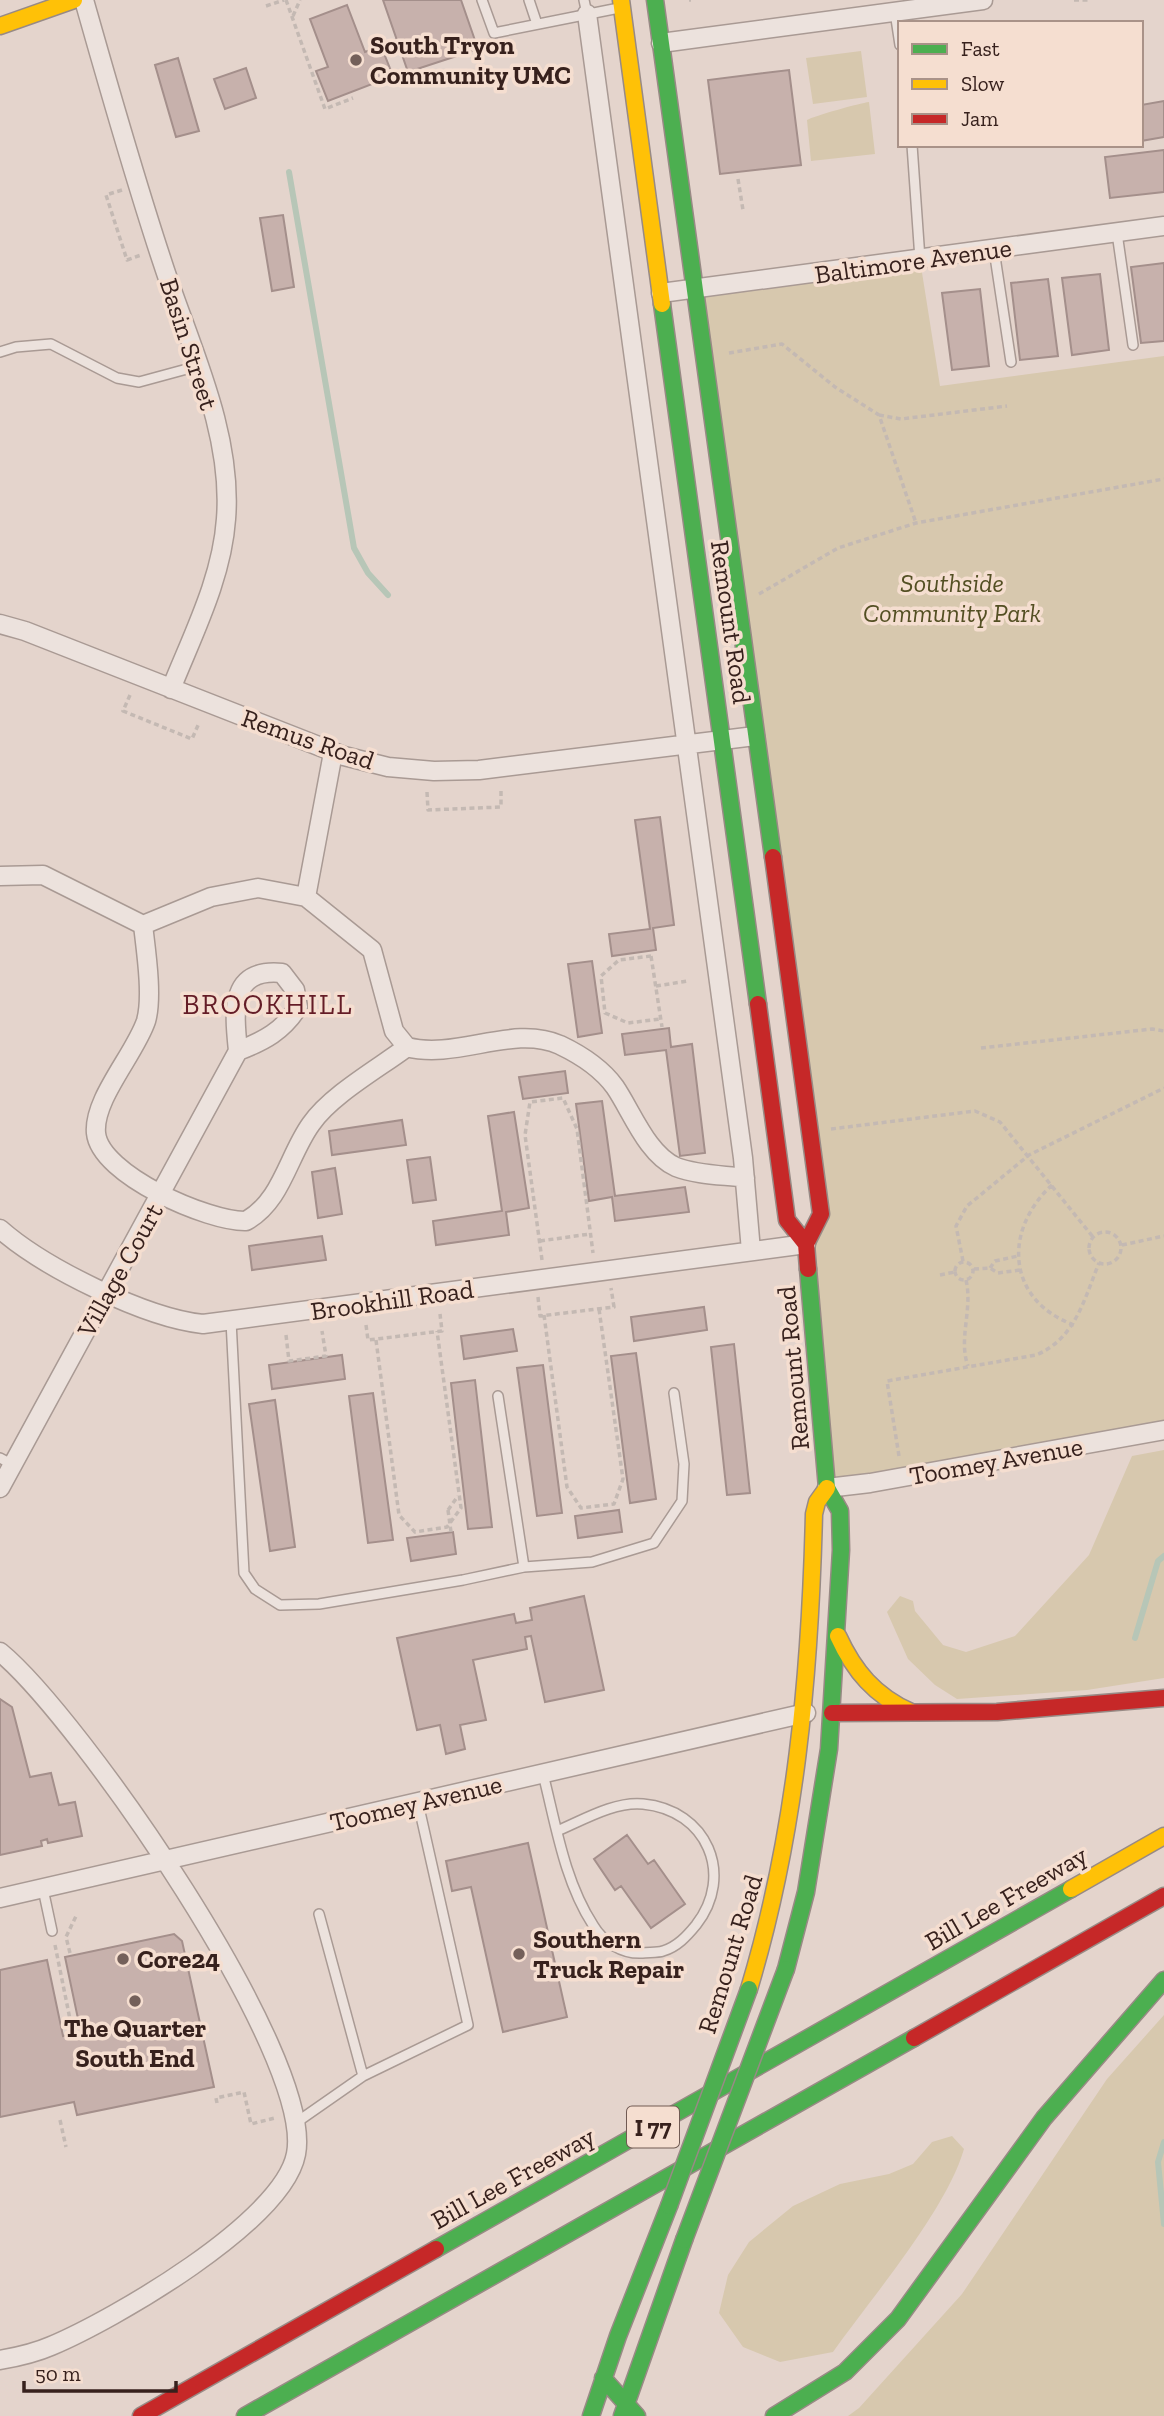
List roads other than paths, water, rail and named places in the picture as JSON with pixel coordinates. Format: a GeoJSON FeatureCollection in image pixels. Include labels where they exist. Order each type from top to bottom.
{"type":"FeatureCollection","features":[{"type":"Feature","properties":{"kind":"main road"},"geometry":{"type":"LineString","coordinates":[[0,26],[74,0]]}},
{"type":"Feature","properties":{"kind":"main road","name":"Remount Road"},"geometry":{"type":"LineString","coordinates":[[628,2412],[684,2240],[786,1969],[820,1820],[838,1636],[841,1517],[827,1488],[806,1244],[821,1214],[697,289],[655,0]]}},
{"type":"Feature","properties":{"kind":"main road","name":"Remount Road"},"geometry":{"type":"LineString","coordinates":[[622,4],[787,1220],[806,1244]]}},
{"type":"Feature","properties":{"kind":"main road","name":"Remount Road"},"geometry":{"type":"LineString","coordinates":[[591,2416],[749,1989],[779,1883],[800,1766],[806,1713],[814,1514],[817,1502],[827,1488]]}},
{"type":"Feature","properties":{"kind":"main road"},"geometry":{"type":"LineString","coordinates":[[838,1636],[851,1663],[872,1688],[888,1701],[917,1713]]}},
{"type":"Feature","properties":{"kind":"main road","name":"Toomey Avenue"},"geometry":{"type":"LineString","coordinates":[[806,1713],[997,1712],[1164,1698]]}},
{"type":"Feature","properties":{"kind":"main road","name":"Bill Lee Freeway"},"geometry":{"type":"LineString","coordinates":[[141,2416],[1164,1836]]}},
{"type":"Feature","properties":{"kind":"main road","name":"I 77"},"geometry":{"type":"LineString","coordinates":[[245,2416],[1164,1896]]}},
{"type":"Feature","properties":{"kind":"main road"},"geometry":{"type":"LineString","coordinates":[[774,2416],[831,2382],[882,2337],[939,2265],[1006,2169],[1074,2079],[1164,1980]]}},
{"type":"Feature","properties":{"kind":"main road"},"geometry":{"type":"LineString","coordinates":[[603,2378],[628,2412]]}},
{"type":"Feature","properties":{"kind":"street","name":"Basin Street"},"geometry":{"type":"LineString","coordinates":[[84,0],[138,184],[198,366],[225,470],[226,518],[216,575],[171,689]]}},
{"type":"Feature","properties":{"kind":"street"},"geometry":{"type":"LineString","coordinates":[[661,43],[983,0]]}},
{"type":"Feature","properties":{"kind":"street"},"geometry":{"type":"LineString","coordinates":[[585,7],[745,1178],[751,1251]]}},
{"type":"Feature","properties":{"kind":"street","name":"Baltimore Avenue"},"geometry":{"type":"LineString","coordinates":[[661,293],[1164,226]]}},
{"type":"Feature","properties":{"kind":"street","name":"Remus Road"},"geometry":{"type":"LineString","coordinates":[[0,624],[333,753],[388,767],[434,771],[479,770],[755,736]]}},
{"type":"Feature","properties":{"kind":"street"},"geometry":{"type":"LineString","coordinates":[[306,897],[333,753]]}},
{"type":"Feature","properties":{"kind":"street"},"geometry":{"type":"LineString","coordinates":[[0,876],[43,875],[143,925],[211,897],[258,888],[306,897],[372,950],[394,1031],[407,1047],[434,1051],[523,1040],[544,1040],[561,1046],[596,1066],[613,1085],[662,1157],[676,1167],[745,1178]]}},
{"type":"Feature","properties":{"kind":"street"},"geometry":{"type":"LineString","coordinates":[[143,925],[147,1018],[102,1104],[96,1135],[103,1149],[118,1165],[161,1194],[206,1214],[233,1221],[254,1217],[272,1199],[312,1123],[329,1105],[407,1047]]}},
{"type":"Feature","properties":{"kind":"street"},"geometry":{"type":"LineString","coordinates":[[263,971],[282,973],[295,990],[298,1007],[286,1026],[261,1042],[238,1051],[235,1018],[240,990],[247,978],[263,971]]}},
{"type":"Feature","properties":{"kind":"street","name":"Village Court"},"geometry":{"type":"LineString","coordinates":[[0,1488],[7,1461],[107,1293],[238,1051]]}},
{"type":"Feature","properties":{"kind":"street","name":"Brookhill Road"},"geometry":{"type":"LineString","coordinates":[[0,1229],[64,1270],[107,1293],[157,1316],[203,1324],[806,1244]]}},
{"type":"Feature","properties":{"kind":"street","name":"Toomey Avenue"},"geometry":{"type":"LineString","coordinates":[[827,1488],[870,1483],[1164,1430]]}},
{"type":"Feature","properties":{"kind":"street"},"geometry":{"type":"LineString","coordinates":[[0,1652],[70,1725],[110,1777],[224,1956],[275,2057],[297,2122],[296,2156],[288,2177],[276,2196],[239,2230],[186,2268],[83,2332],[48,2347],[0,2360]]}},
{"type":"Feature","properties":{"kind":"street","name":"Toomey Avenue"},"geometry":{"type":"LineString","coordinates":[[0,1898],[806,1713]]}},
{"type":"Feature","properties":{"kind":"lane"},"geometry":{"type":"LineString","coordinates":[[482,0],[494,33],[537,24],[585,7],[622,4]]}},
{"type":"Feature","properties":{"kind":"lane"},"geometry":{"type":"LineString","coordinates":[[529,0],[537,24]]}},
{"type":"Feature","properties":{"kind":"lane"},"geometry":{"type":"LineString","coordinates":[[895,12],[898,32]]}},
{"type":"Feature","properties":{"kind":"lane"},"geometry":{"type":"LineString","coordinates":[[912,147],[920,260]]}},
{"type":"Feature","properties":{"kind":"lane"},"geometry":{"type":"LineString","coordinates":[[1117,233],[1133,345]]}},
{"type":"Feature","properties":{"kind":"lane"},"geometry":{"type":"LineString","coordinates":[[994,250],[1011,362]]}},
{"type":"Feature","properties":{"kind":"lane"},"geometry":{"type":"LineString","coordinates":[[0,352],[16,347],[51,344],[117,378],[139,382],[198,366]]}},
{"type":"Feature","properties":{"kind":"lane"},"geometry":{"type":"LineString","coordinates":[[230,1321],[240,1551],[244,1573],[255,1589],[280,1605],[318,1604],[524,1567],[592,1562],[654,1543],[682,1501],[684,1464],[674,1393]]}},
{"type":"Feature","properties":{"kind":"lane"},"geometry":{"type":"LineString","coordinates":[[498,1396],[524,1567]]}},
{"type":"Feature","properties":{"kind":"lane"},"geometry":{"type":"LineString","coordinates":[[543,1774],[557,1831],[569,1874],[594,1927],[612,1946],[635,1953],[663,1952],[685,1939],[705,1913],[715,1882],[709,1849],[696,1826],[676,1811],[642,1803],[608,1810],[557,1831]]}},
{"type":"Feature","properties":{"kind":"lane"},"geometry":{"type":"LineString","coordinates":[[297,2122],[363,2076],[468,2025],[418,1803]]}},
{"type":"Feature","properties":{"kind":"lane"},"geometry":{"type":"LineString","coordinates":[[43,1889],[53,1935]]}},
{"type":"Feature","properties":{"kind":"lane"},"geometry":{"type":"LineString","coordinates":[[318,1914],[363,2076]]}},
{"type":"Feature","properties":{"kind":"waterway"},"geometry":{"type":"LineString","coordinates":[[289,172],[354,548],[368,573],[388,595]]}},
{"type":"Feature","properties":{"kind":"waterway"},"geometry":{"type":"LineString","coordinates":[[1135,1638],[1158,1561],[1164,1556]]}},
{"type":"Feature","properties":{"kind":"waterway"},"geometry":{"type":"LineString","coordinates":[[1164,2142],[1158,2162],[1164,2224]]}},
{"type":"Feature","properties":{"kind":"place","name":"South Tryon Community UMC"},"geometry":{"type":"Point","coordinates":[356,60]}},
{"type":"Feature","properties":{"kind":"place","name":"Southern Truck Repair"},"geometry":{"type":"Point","coordinates":[519,1954]}},
{"type":"Feature","properties":{"kind":"place","name":"Core24"},"geometry":{"type":"Point","coordinates":[123,1959]}},
{"type":"Feature","properties":{"kind":"place","name":"The Quarter South End"},"geometry":{"type":"Point","coordinates":[135,2001]}},
{"type":"Feature","properties":{"kind":"district","name":"BROOKHILL"},"geometry":{"type":"Point","coordinates":[268,1004]}},
{"type":"Feature","properties":{"kind":"park label","name":"Southside Community Park"},"geometry":{"type":"Point","coordinates":[952,598]}}]}
